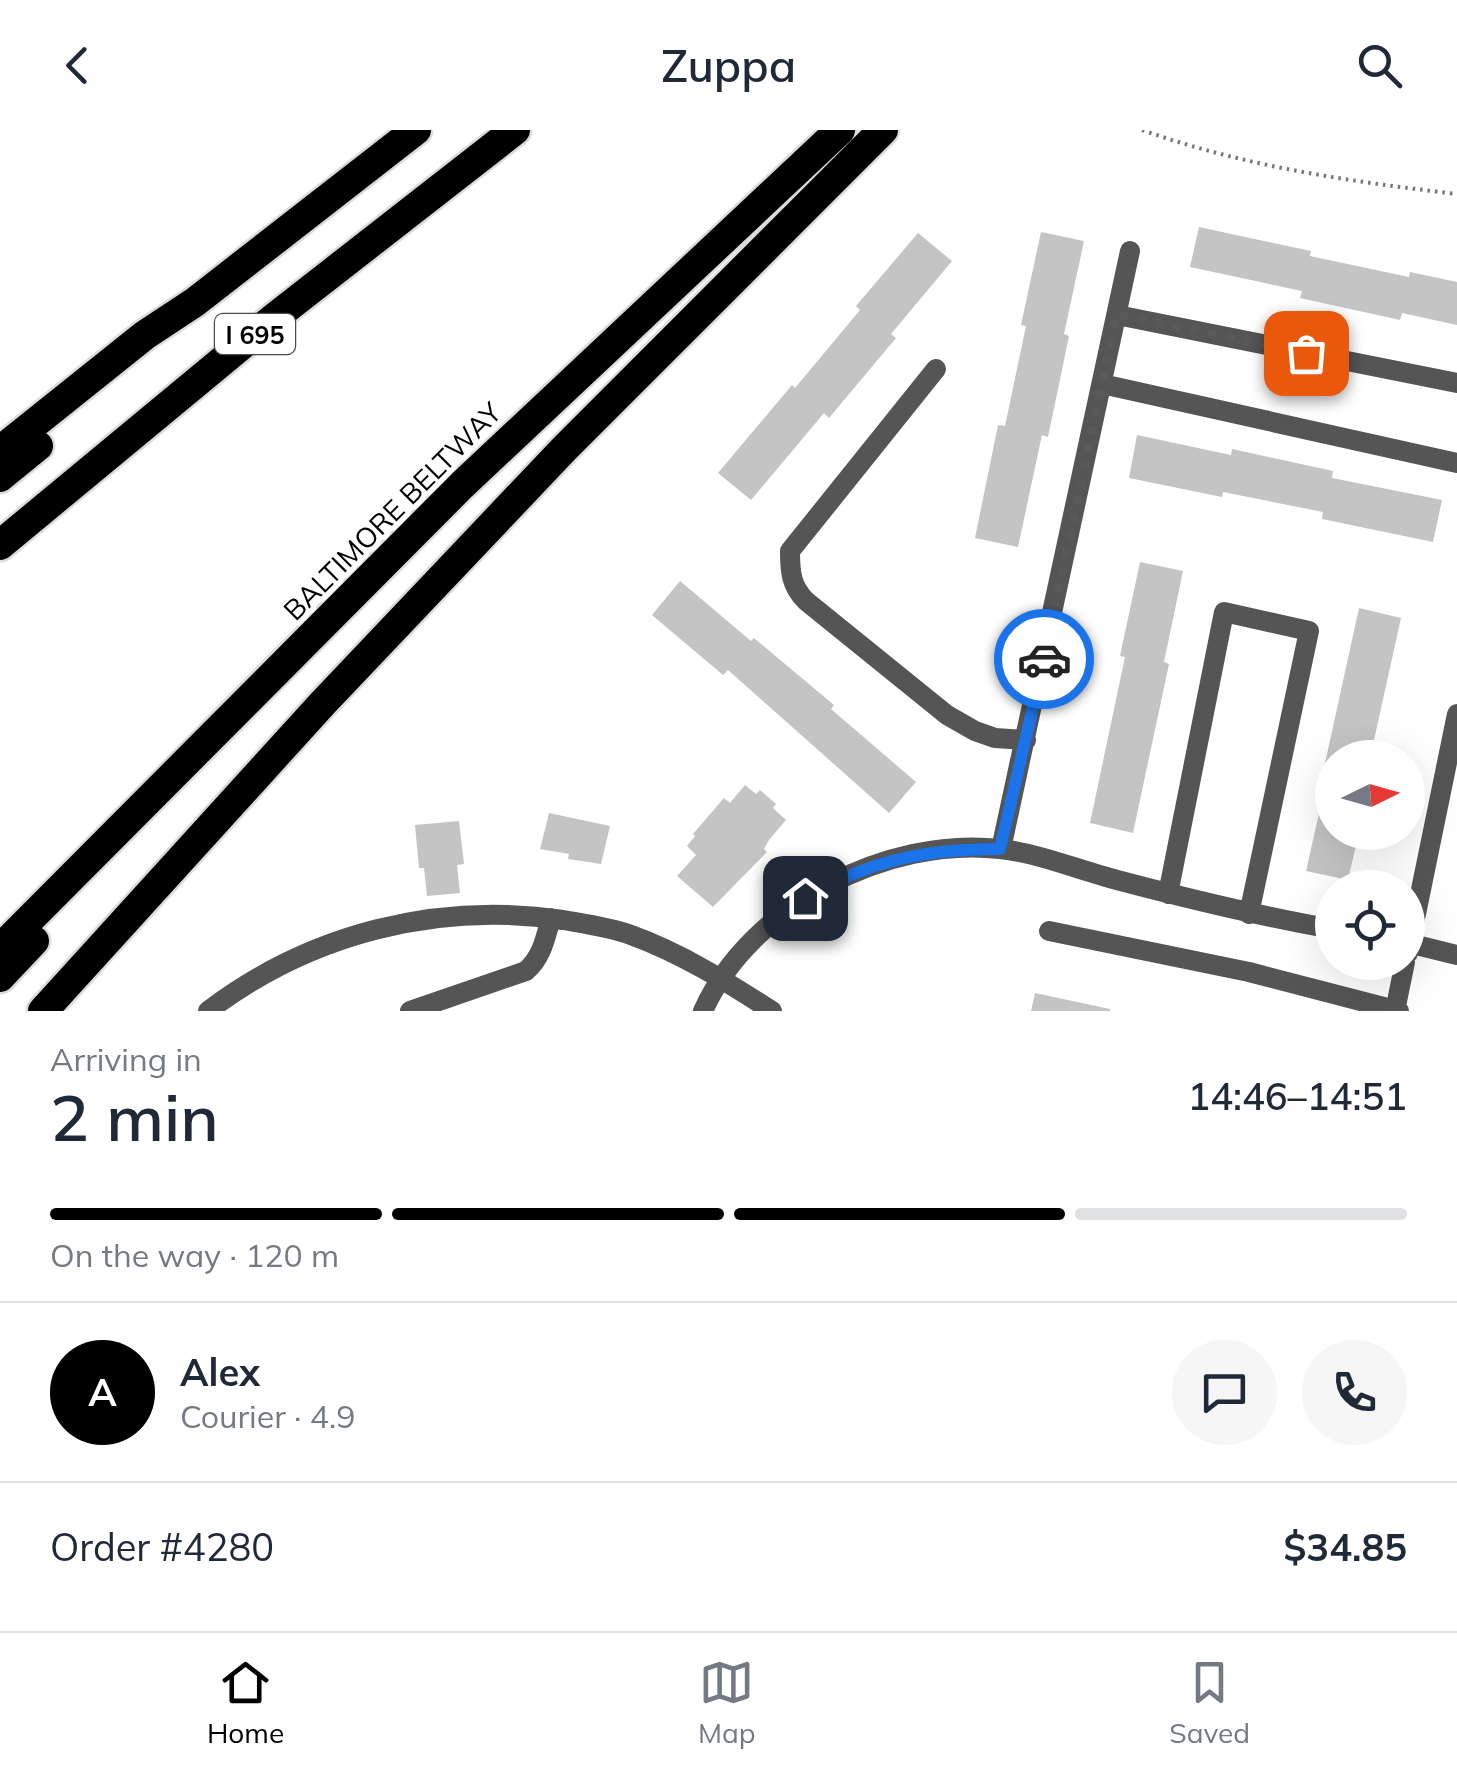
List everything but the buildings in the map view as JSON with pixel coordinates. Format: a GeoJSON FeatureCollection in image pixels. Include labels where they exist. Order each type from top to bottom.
{"type":"FeatureCollection","features":[{"type":"Feature","properties":{"kind":"highway"},"geometry":{"type":"LineString","coordinates":[[0,451],[145,335],[195,302],[416,130]]}},
{"type":"Feature","properties":{"kind":"highway","name":"I 695"},"geometry":{"type":"LineString","coordinates":[[0,545],[288,306],[515,130]]}},
{"type":"Feature","properties":{"kind":"highway","name":"BALTIMORE BELTWAY"},"geometry":{"type":"LineString","coordinates":[[0,949],[487,462],[840,130]]}},
{"type":"Feature","properties":{"kind":"highway"},"geometry":{"type":"LineString","coordinates":[[43,1011],[322,704],[564,449],[883,130]]}},
{"type":"Feature","properties":{"kind":"highway"},"geometry":{"type":"LineString","coordinates":[[0,478],[135,366],[195,302]]}},
{"type":"Feature","properties":{"kind":"highway"},"geometry":{"type":"LineString","coordinates":[[0,977],[106,866],[266,682]]}},
{"type":"Feature","properties":{"kind":"street"},"geometry":{"type":"LineString","coordinates":[[1000,849],[1130,252]]}},
{"type":"Feature","properties":{"kind":"street"},"geometry":{"type":"LineString","coordinates":[[1117,314],[1457,384]]}},
{"type":"Feature","properties":{"kind":"street"},"geometry":{"type":"LineString","coordinates":[[936,369],[790,551],[790,572],[795,589],[806,600],[948,715],[995,738],[1026,740]]}},
{"type":"Feature","properties":{"kind":"street"},"geometry":{"type":"LineString","coordinates":[[1102,384],[1457,463]]}},
{"type":"Feature","properties":{"kind":"street"},"geometry":{"type":"LineString","coordinates":[[1168,894],[1224,612],[1309,632],[1250,914]]}},
{"type":"Feature","properties":{"kind":"street"},"geometry":{"type":"LineString","coordinates":[[1425,870],[1457,714]]}},
{"type":"Feature","properties":{"kind":"street"},"geometry":{"type":"LineString","coordinates":[[703,1011],[722,979],[774,920],[842,877],[929,852],[1000,849],[1168,894],[1315,926]]}},
{"type":"Feature","properties":{"kind":"street"},"geometry":{"type":"LineString","coordinates":[[208,1011],[271,970],[312,950],[383,928],[457,916],[506,914],[551,918],[629,934],[722,979],[772,1011]]}},
{"type":"Feature","properties":{"kind":"street"},"geometry":{"type":"LineString","coordinates":[[410,1011],[526,971],[542,951],[551,918]]}},
{"type":"Feature","properties":{"kind":"street"},"geometry":{"type":"LineString","coordinates":[[1049,931],[1250,972],[1396,1011],[1402,980]]}},
{"type":"Feature","properties":{"kind":"street"},"geometry":{"type":"LineString","coordinates":[[1425,952],[1457,955]]}},
{"type":"Feature","properties":{"kind":"path"},"geometry":{"type":"LineString","coordinates":[[1142,130],[1255,165],[1330,179],[1457,194]]}},
{"type":"Feature","properties":{"kind":"way so far"},"geometry":{"type":"LineString","coordinates":[[1044,659],[1117,314],[1306,353]]}},
{"type":"Feature","properties":{"kind":"route"},"geometry":{"type":"LineString","coordinates":[[805,898],[842,877],[878,864],[929,852],[1000,849],[1044,659]]}}]}
